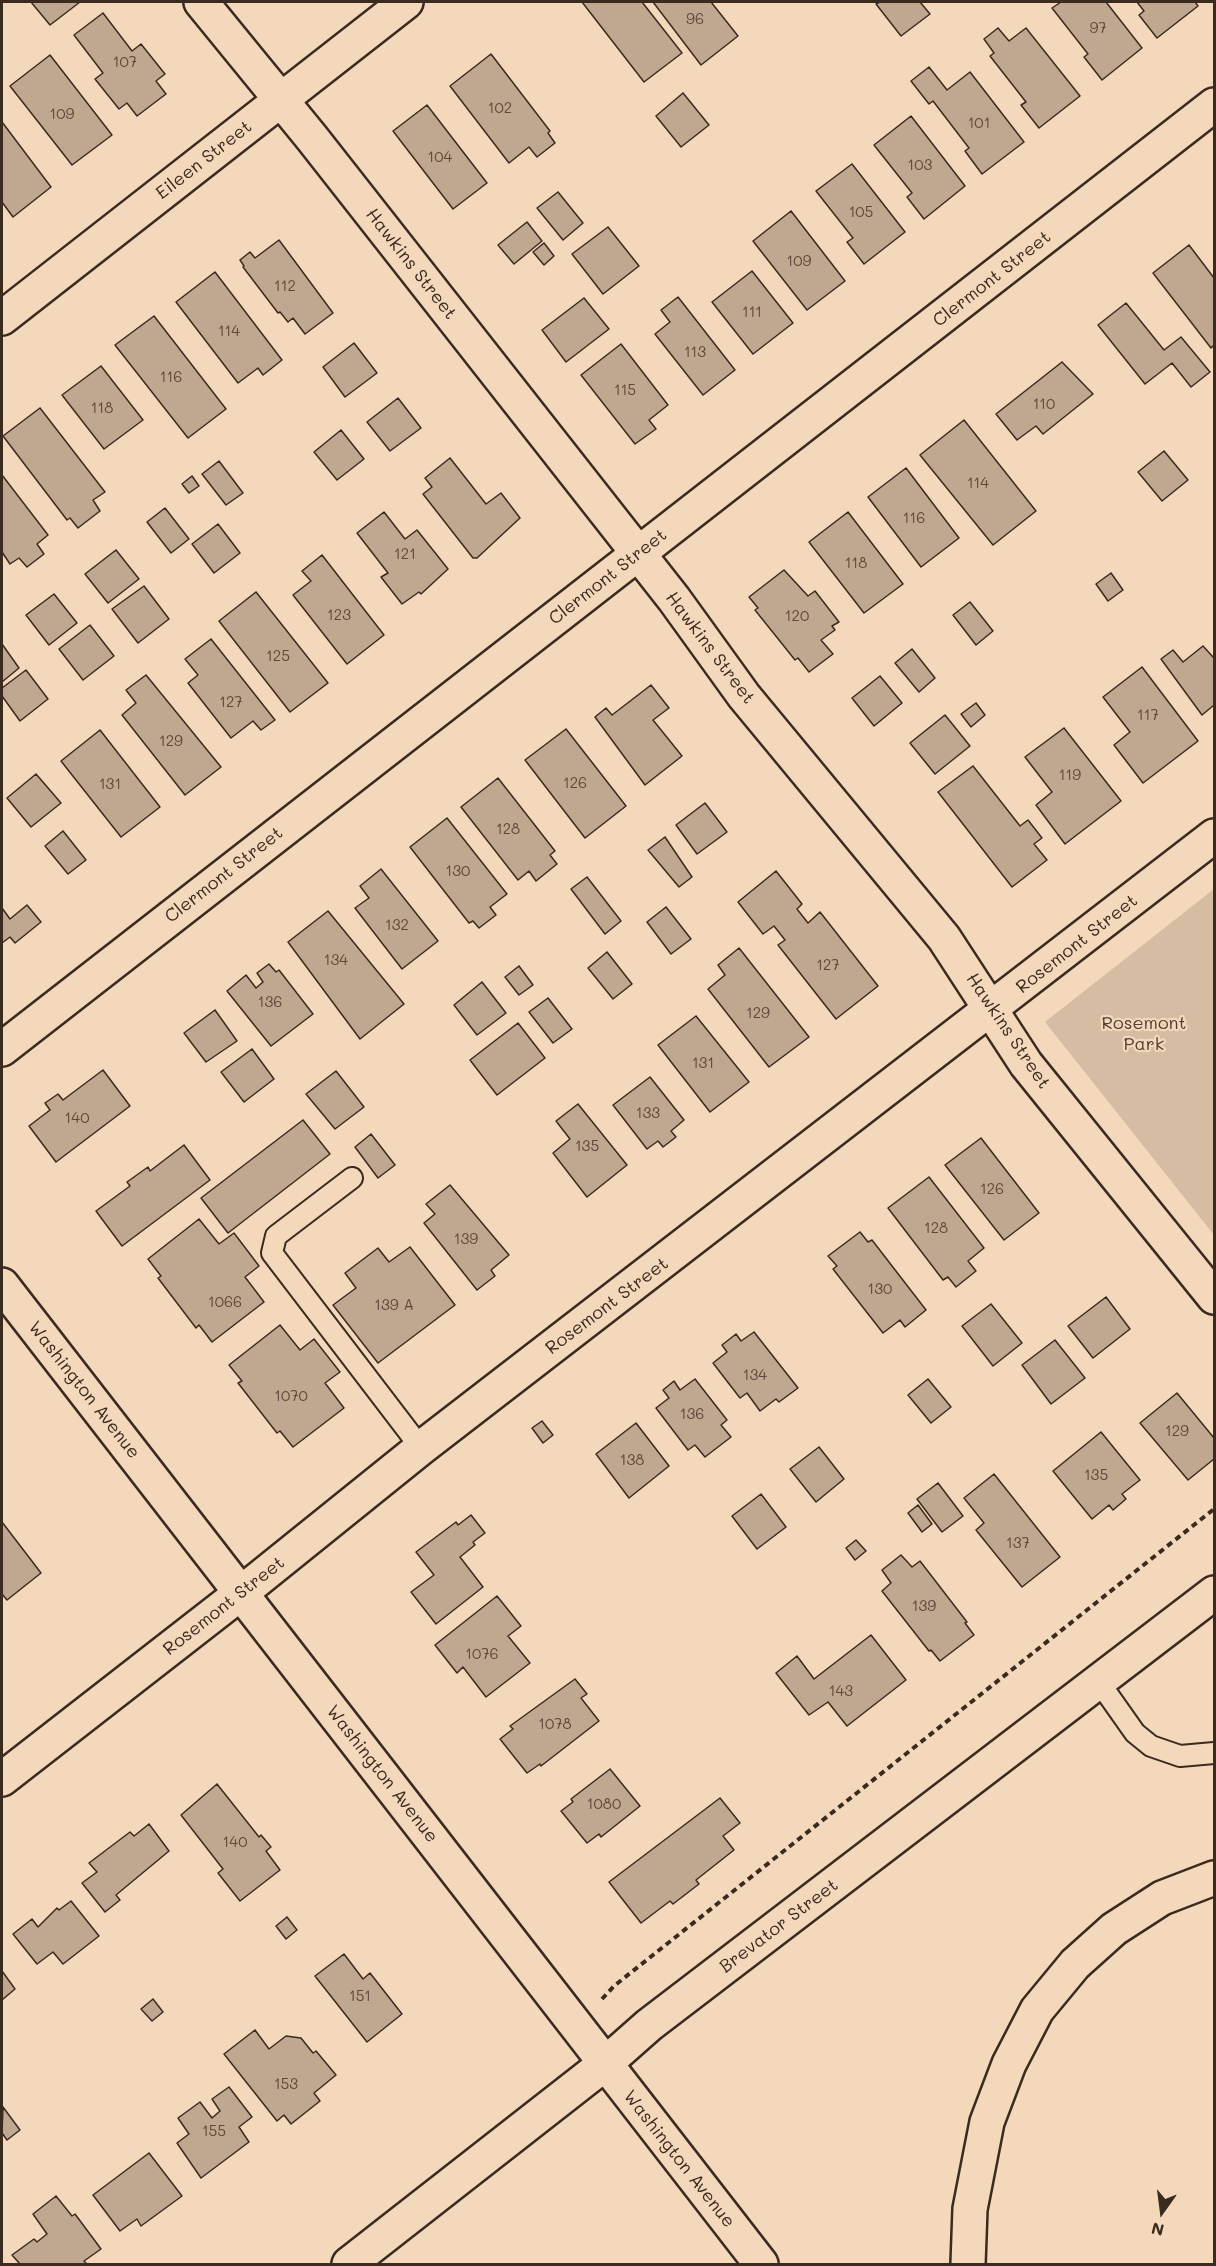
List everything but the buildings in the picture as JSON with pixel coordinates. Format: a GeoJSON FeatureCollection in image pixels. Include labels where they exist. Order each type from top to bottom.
{"type":"FeatureCollection","features":[{"type":"Feature","properties":{"kind":"main road","name":"Hawkins Street"},"geometry":{"type":"LineString","coordinates":[[201,2],[281,99],[638,554],[744,696],[944,938],[1026,1064],[1215,1297]]}},
{"type":"Feature","properties":{"kind":"main road","name":"Eileen Street"},"geometry":{"type":"LineString","coordinates":[[2,318],[406,2]]}},
{"type":"Feature","properties":{"kind":"main road","name":"Clermont Street"},"geometry":{"type":"LineString","coordinates":[[2,1049],[1215,105]]}},
{"type":"Feature","properties":{"kind":"main road","name":"Rosemont Street"},"geometry":{"type":"LineString","coordinates":[[2,1779],[241,1593],[421,1448],[1215,836]]}},
{"type":"Feature","properties":{"kind":"main road","name":"Washington Avenue"},"geometry":{"type":"LineString","coordinates":[[2,1285],[761,2265]]}},
{"type":"Feature","properties":{"kind":"main road","name":"Brevator Street"},"geometry":{"type":"LineString","coordinates":[[349,2265],[606,2063],[649,2025],[1215,1593]]}},
{"type":"Feature","properties":{"kind":"main road"},"geometry":{"type":"LineString","coordinates":[[968,2265],[974,2178],[987,2122],[1008,2064],[1037,2010],[1075,1964],[1114,1929],[1162,1898],[1215,1878]]}},
{"type":"Feature","properties":{"kind":"lane"},"geometry":{"type":"LineString","coordinates":[[352,1178],[276,1236],[272,1253],[421,1448]]}},
{"type":"Feature","properties":{"kind":"lane"},"geometry":{"type":"LineString","coordinates":[[1099,1682],[1135,1733],[1151,1746],[1180,1756],[1215,1753]]}},
{"type":"Feature","properties":{"kind":"path"},"geometry":{"type":"LineString","coordinates":[[614,1986],[1215,1509]]}},
{"type":"Feature","properties":{"kind":"green space","name":"Rosemont Park"},"geometry":{"type":"Polygon","coordinates":[[[1214,889],[1214,1235],[1045,1022],[1214,889]]]}}]}
